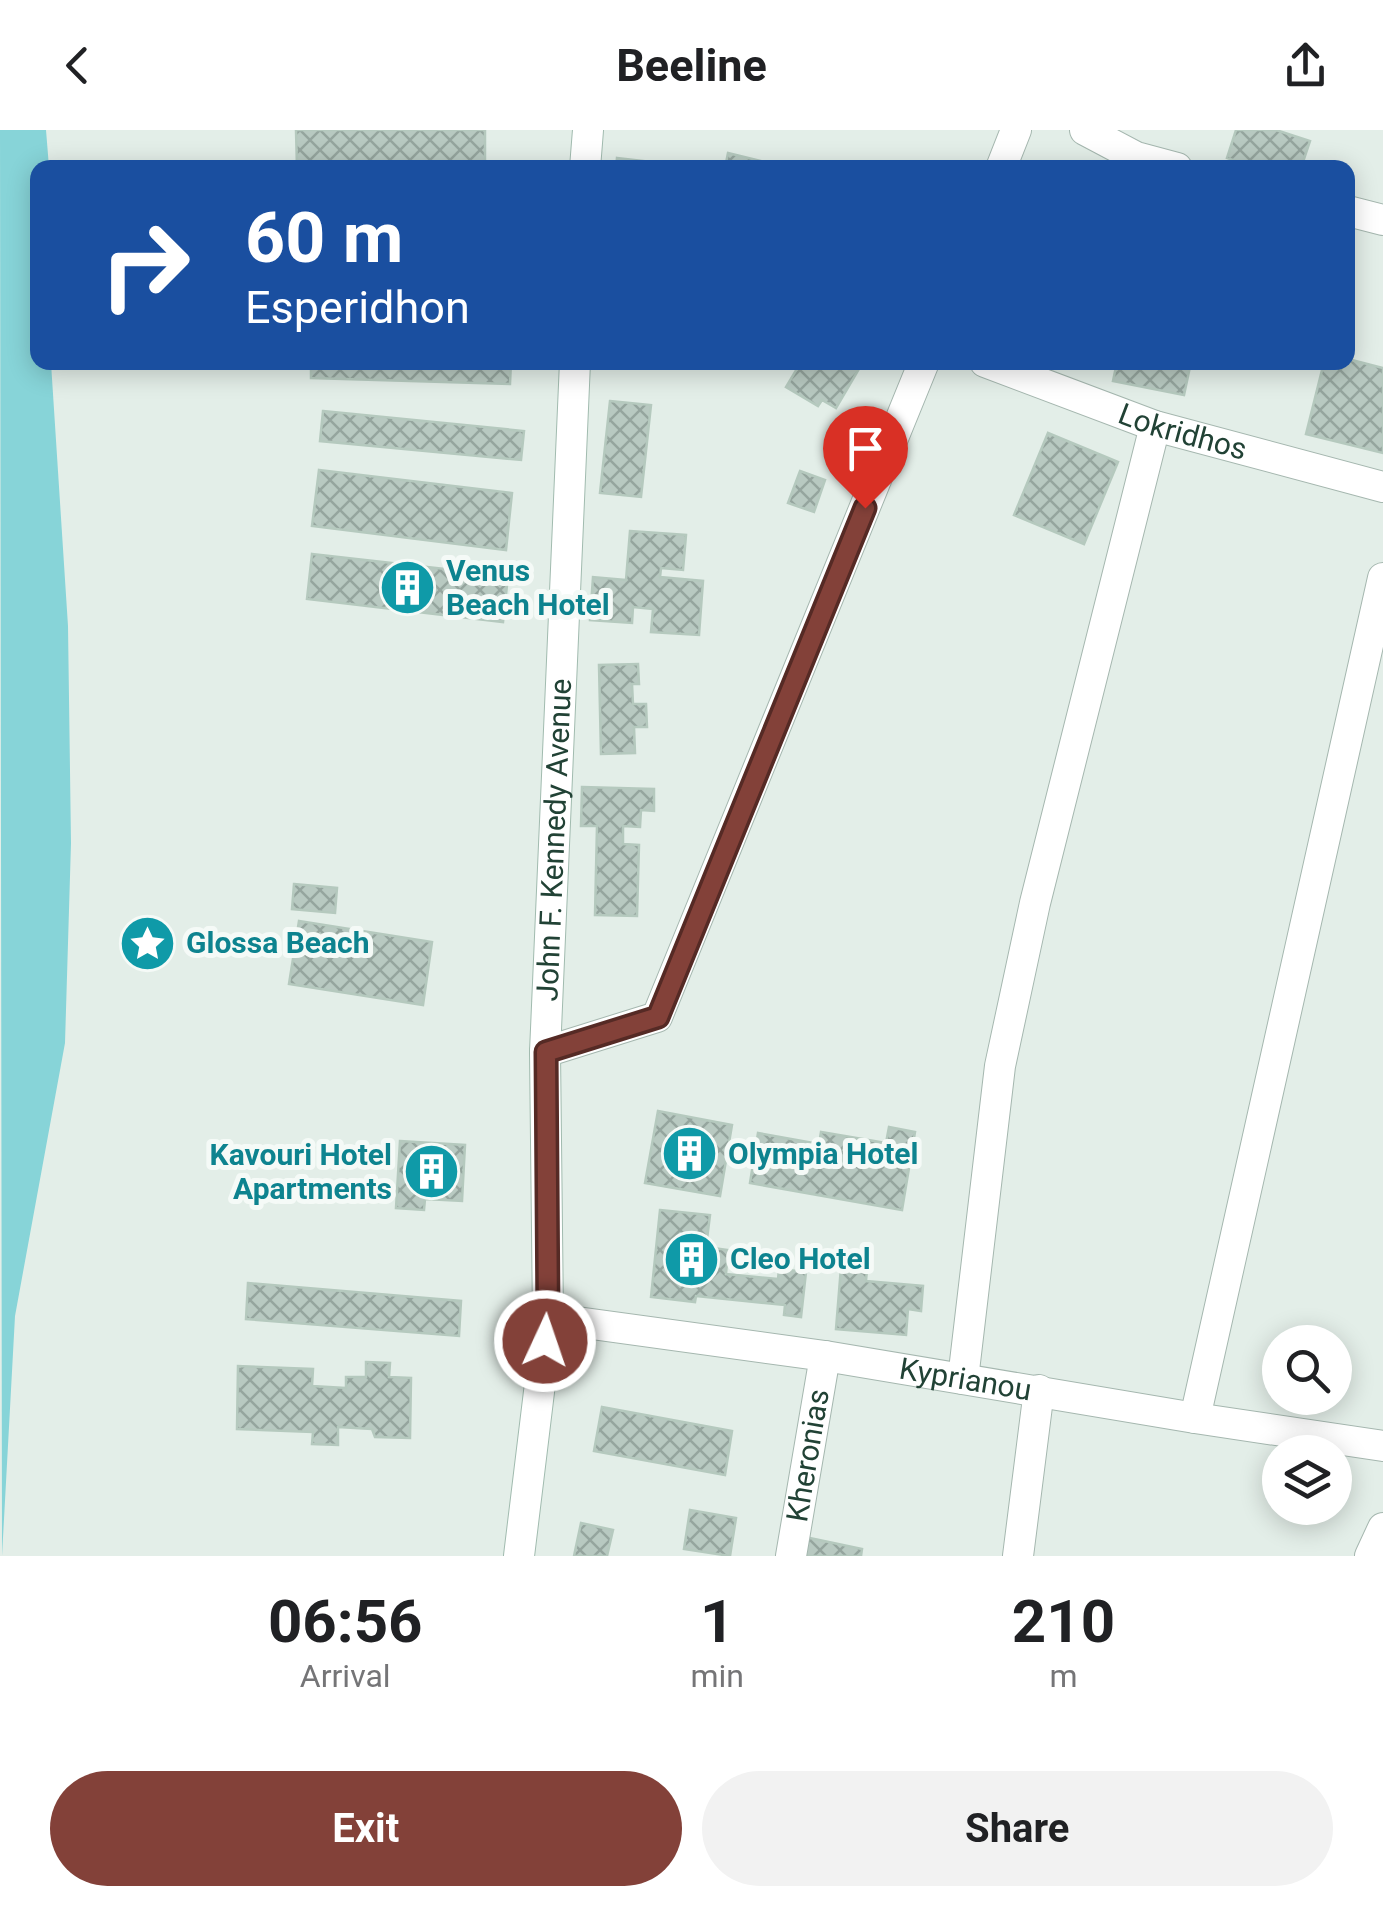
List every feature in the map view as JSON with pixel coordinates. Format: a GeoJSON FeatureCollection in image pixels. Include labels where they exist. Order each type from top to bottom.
{"type":"FeatureCollection","features":[{"type":"Feature","properties":{"kind":"street"},"geometry":{"type":"LineString","coordinates":[[586,160],[588,130]]}},
{"type":"Feature","properties":{"kind":"street"},"geometry":{"type":"LineString","coordinates":[[1004,160],[1016,130]]}},
{"type":"Feature","properties":{"kind":"street"},"geometry":{"type":"LineString","coordinates":[[1085,130],[1147,160]]}},
{"type":"Feature","properties":{"kind":"street"},"geometry":{"type":"LineString","coordinates":[[1355,213],[1383,220]]}},
{"type":"Feature","properties":{"kind":"street","name":"John F. Kennedy Avenue"},"geometry":{"type":"LineString","coordinates":[[520,1556],[548,1318],[546,1052],[575,370]]}},
{"type":"Feature","properties":{"kind":"street"},"geometry":{"type":"LineString","coordinates":[[546,1052],[658,1017],[921,370]]}},
{"type":"Feature","properties":{"kind":"street","name":"Lokridhos"},"geometry":{"type":"LineString","coordinates":[[1006,370],[1155,426],[1383,487]]}},
{"type":"Feature","properties":{"kind":"street"},"geometry":{"type":"LineString","coordinates":[[963,1379],[1000,1066],[1036,903],[1155,426]]}},
{"type":"Feature","properties":{"kind":"street"},"geometry":{"type":"LineString","coordinates":[[1194,1418],[1383,578]]}},
{"type":"Feature","properties":{"kind":"street","name":"Kyprianou"},"geometry":{"type":"LineString","coordinates":[[548,1318],[825,1356],[1383,1446]]}},
{"type":"Feature","properties":{"kind":"street","name":"Kheronias"},"geometry":{"type":"LineString","coordinates":[[790,1556],[825,1356]]}},
{"type":"Feature","properties":{"kind":"street"},"geometry":{"type":"LineString","coordinates":[[1018,1556],[1039,1390]]}},
{"type":"Feature","properties":{"kind":"street"},"geometry":{"type":"LineString","coordinates":[[1370,1556],[1383,1528]]}},
{"type":"Feature","properties":{"kind":"water"},"geometry":{"type":"Polygon","coordinates":[[[0,130],[46,130],[48,160],[30,160],[30,370],[51,370],[68,626],[71,843],[65,1043],[15,1316],[2,1556],[0,130]]]}},
{"type":"Feature","properties":{"kind":"building"},"geometry":{"type":"Polygon","coordinates":[[[296,130],[485,130],[485,160],[297,160],[296,130]]]}},
{"type":"Feature","properties":{"kind":"building"},"geometry":{"type":"Polygon","coordinates":[[[1236,130],[1276,130],[1310,141],[1304,160],[1227,158],[1236,130]]]}},
{"type":"Feature","properties":{"kind":"building"},"geometry":{"type":"Polygon","coordinates":[[[728,153],[757,160],[727,160],[728,153]]]}},
{"type":"Feature","properties":{"kind":"building"},"geometry":{"type":"Polygon","coordinates":[[[1355,361],[1383,368],[1383,453],[1306,434],[1322,370],[1355,370],[1355,361]]]}},
{"type":"Feature","properties":{"kind":"building"},"geometry":{"type":"Polygon","coordinates":[[[311,370],[511,370],[510,384],[311,378],[311,370]]]}},
{"type":"Feature","properties":{"kind":"building"},"geometry":{"type":"Polygon","coordinates":[[[796,370],[858,370],[836,408],[822,400],[818,406],[786,387],[796,370]]]}},
{"type":"Feature","properties":{"kind":"building"},"geometry":{"type":"Polygon","coordinates":[[[1115,370],[1189,370],[1184,395],[1113,381],[1115,370]]]}},
{"type":"Feature","properties":{"kind":"building"},"geometry":{"type":"Polygon","coordinates":[[[610,401],[651,405],[641,497],[600,493],[610,401]]]}},
{"type":"Feature","properties":{"kind":"building"},"geometry":{"type":"Polygon","coordinates":[[[323,411],[524,431],[521,460],[320,441],[323,411]]]}},
{"type":"Feature","properties":{"kind":"building"},"geometry":{"type":"Polygon","coordinates":[[[1048,433],[1118,462],[1084,544],[1014,515],[1048,433]]]}},
{"type":"Feature","properties":{"kind":"building"},"geometry":{"type":"Polygon","coordinates":[[[319,470],[512,493],[506,550],[312,526],[319,470]]]}},
{"type":"Feature","properties":{"kind":"building"},"geometry":{"type":"Polygon","coordinates":[[[800,471],[825,480],[814,512],[788,503],[800,471]]]}},
{"type":"Feature","properties":{"kind":"building"},"geometry":{"type":"Polygon","coordinates":[[[630,531],[686,535],[683,570],[661,568],[660,577],[703,581],[699,635],[651,632],[653,609],[633,607],[632,623],[590,620],[593,577],[626,580],[630,531]]]}},
{"type":"Feature","properties":{"kind":"building","name":"Venus Beach Hotel"},"geometry":{"type":"Polygon","coordinates":[[[312,554],[508,576],[503,622],[307,599],[312,554]]]}},
{"type":"Feature","properties":{"kind":"building"},"geometry":{"type":"Polygon","coordinates":[[[638,664],[639,684],[632,684],[633,704],[646,704],[647,727],[634,727],[635,753],[601,754],[599,665],[638,664]]]}},
{"type":"Feature","properties":{"kind":"building"},"geometry":{"type":"Polygon","coordinates":[[[582,787],[654,789],[654,811],[641,810],[640,827],[623,826],[623,844],[639,845],[637,916],[595,915],[597,826],[581,826],[582,787]]]}},
{"type":"Feature","properties":{"kind":"building"},"geometry":{"type":"Polygon","coordinates":[[[294,884],[337,888],[335,913],[292,909],[294,884]]]}},
{"type":"Feature","properties":{"kind":"building"},"geometry":{"type":"Polygon","coordinates":[[[299,921],[432,942],[423,1005],[289,984],[299,921]]]}},
{"type":"Feature","properties":{"kind":"building","name":"Olympia Hotel"},"geometry":{"type":"Polygon","coordinates":[[[658,1111],[732,1125],[720,1196],[645,1183],[658,1111]]]}},
{"type":"Feature","properties":{"kind":"building"},"geometry":{"type":"Polygon","coordinates":[[[889,1127],[915,1132],[902,1210],[750,1183],[758,1133],[819,1144],[821,1132],[886,1143],[889,1127]]]}},
{"type":"Feature","properties":{"kind":"building","name":"Kavouri Hotel Apartments"},"geometry":{"type":"Polygon","coordinates":[[[400,1141],[465,1145],[462,1201],[425,1199],[424,1210],[396,1208],[400,1141]]]}},
{"type":"Feature","properties":{"kind":"building","name":"Cleo Hotel"},"geometry":{"type":"Polygon","coordinates":[[[660,1210],[710,1215],[706,1247],[728,1250],[726,1274],[778,1279],[779,1269],[806,1272],[801,1317],[784,1315],[785,1305],[696,1296],[695,1302],[651,1297],[660,1210]]]}},
{"type":"Feature","properties":{"kind":"building"},"geometry":{"type":"Polygon","coordinates":[[[841,1267],[867,1270],[866,1281],[923,1286],[921,1311],[908,1309],[906,1335],[836,1329],[841,1267]]]}},
{"type":"Feature","properties":{"kind":"building"},"geometry":{"type":"Polygon","coordinates":[[[248,1283],[461,1301],[459,1336],[246,1319],[248,1283]]]}},
{"type":"Feature","properties":{"kind":"building"},"geometry":{"type":"Polygon","coordinates":[[[366,1362],[390,1363],[389,1377],[411,1378],[410,1438],[375,1437],[372,1429],[338,1427],[338,1445],[312,1444],[313,1432],[237,1429],[238,1366],[313,1369],[312,1386],[346,1388],[346,1377],[366,1377],[366,1362]]]}},
{"type":"Feature","properties":{"kind":"building"},"geometry":{"type":"Polygon","coordinates":[[[602,1407],[732,1431],[725,1475],[594,1451],[602,1407]]]}},
{"type":"Feature","properties":{"kind":"building"},"geometry":{"type":"Polygon","coordinates":[[[690,1510],[736,1518],[730,1556],[684,1549],[690,1510]]]}},
{"type":"Feature","properties":{"kind":"building"},"geometry":{"type":"Polygon","coordinates":[[[581,1523],[613,1530],[607,1556],[574,1556],[581,1523]]]}},
{"type":"Feature","properties":{"kind":"building"},"geometry":{"type":"Polygon","coordinates":[[[805,1537],[862,1549],[861,1556],[801,1556],[805,1537]]]}},
{"type":"Feature","properties":{"kind":"place","name":"Venus Beach Hotel"},"geometry":{"type":"Point","coordinates":[407,588]}},
{"type":"Feature","properties":{"kind":"place","name":"Glossa Beach"},"geometry":{"type":"Point","coordinates":[147,943]}},
{"type":"Feature","properties":{"kind":"place","name":"Olympia Hotel"},"geometry":{"type":"Point","coordinates":[689,1154]}},
{"type":"Feature","properties":{"kind":"place","name":"Kavouri Hotel Apartments"},"geometry":{"type":"Point","coordinates":[431,1172]}},
{"type":"Feature","properties":{"kind":"place","name":"Cleo Hotel"},"geometry":{"type":"Point","coordinates":[691,1259]}},
{"type":"Feature","properties":{"kind":"route"},"geometry":{"type":"LineString","coordinates":[[545,1341],[546,1052],[658,1017],[865,508]]}}]}
